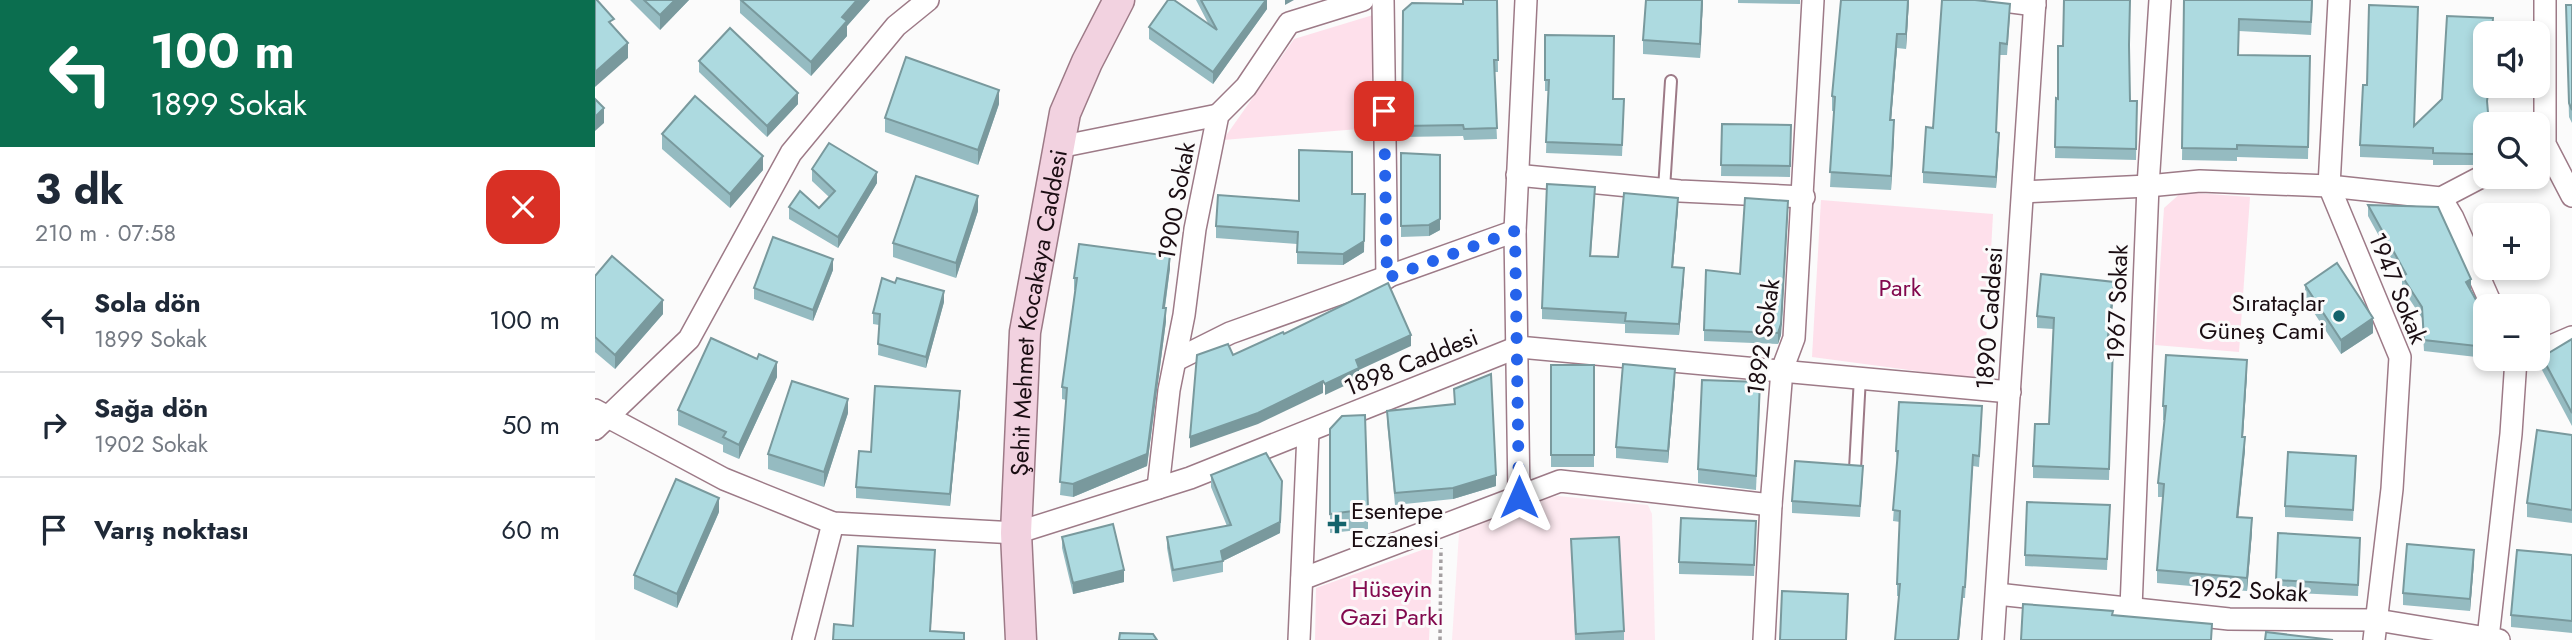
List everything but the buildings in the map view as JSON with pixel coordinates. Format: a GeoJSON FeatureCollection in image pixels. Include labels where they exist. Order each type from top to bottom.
{"type":"FeatureCollection","features":[{"type":"Feature","properties":{"kind":"street"},"geometry":{"type":"LineString","coordinates":[[928,0],[897,26],[792,153],[689,339],[599,418],[724,479],[833,523],[1016,533]]}},
{"type":"Feature","properties":{"kind":"street","name":"Şehit Mehmet Kocakaya Caddesi"},"geometry":{"type":"LineString","coordinates":[[1021,640],[1016,533],[1025,332],[1065,113],[1087,62],[1119,0]]}},
{"type":"Feature","properties":{"kind":"street","name":"1900 Sokak"},"geometry":{"type":"LineString","coordinates":[[1158,488],[1169,390],[1176,360],[1195,229],[1218,115],[1246,87],[1289,23],[1363,0]]}},
{"type":"Feature","properties":{"kind":"street"},"geometry":{"type":"LineString","coordinates":[[1383,0],[1387,278]]}},
{"type":"Feature","properties":{"kind":"street"},"geometry":{"type":"LineString","coordinates":[[1519,497],[1515,231],[1526,0]]}},
{"type":"Feature","properties":{"kind":"street","name":"1892 Sokak"},"geometry":{"type":"LineString","coordinates":[[1764,640],[1782,370],[1794,338],[1813,0]]}},
{"type":"Feature","properties":{"kind":"street"},"geometry":{"type":"LineString","coordinates":[[1996,0],[2035,2]]}},
{"type":"Feature","properties":{"kind":"street","name":"1967 Sokak"},"geometry":{"type":"LineString","coordinates":[[2131,608],[2148,186],[2160,0]]}},
{"type":"Feature","properties":{"kind":"street","name":"1947 Sokak"},"geometry":{"type":"LineString","coordinates":[[2339,0],[2329,186],[2400,358],[2392,489],[2375,630]]}},
{"type":"Feature","properties":{"kind":"street"},"geometry":{"type":"LineString","coordinates":[[2542,112],[2545,0]]}},
{"type":"Feature","properties":{"kind":"street","name":"1890 Caddesi"},"geometry":{"type":"LineString","coordinates":[[1993,640],[2035,2]]}},
{"type":"Feature","properties":{"kind":"street"},"geometry":{"type":"LineString","coordinates":[[1059,147],[1218,115]]}},
{"type":"Feature","properties":{"kind":"street"},"geometry":{"type":"LineString","coordinates":[[2550,161],[2572,196]]}},
{"type":"Feature","properties":{"kind":"street"},"geometry":{"type":"LineString","coordinates":[[1517,175],[1664,189],[1804,197]]}},
{"type":"Feature","properties":{"kind":"street"},"geometry":{"type":"LineString","coordinates":[[2023,192],[2200,181],[2329,186],[2441,198],[2473,181]]}},
{"type":"Feature","properties":{"kind":"street"},"geometry":{"type":"LineString","coordinates":[[2441,198],[2453,218],[2487,294]]}},
{"type":"Feature","properties":{"kind":"street"},"geometry":{"type":"LineString","coordinates":[[1176,360],[1230,333],[1515,231]]}},
{"type":"Feature","properties":{"kind":"street"},"geometry":{"type":"LineString","coordinates":[[2550,346],[2572,337]]}},
{"type":"Feature","properties":{"kind":"street","name":"1898 Caddesi"},"geometry":{"type":"LineString","coordinates":[[1016,533],[1158,488],[1308,433],[1518,347],[2010,392]]}},
{"type":"Feature","properties":{"kind":"street"},"geometry":{"type":"LineString","coordinates":[[2494,639],[2517,371]]}},
{"type":"Feature","properties":{"kind":"street"},"geometry":{"type":"LineString","coordinates":[[1299,640],[1308,433]]}},
{"type":"Feature","properties":{"kind":"street"},"geometry":{"type":"LineString","coordinates":[[1302,579],[1560,481],[1771,505]]}},
{"type":"Feature","properties":{"kind":"street"},"geometry":{"type":"LineString","coordinates":[[803,640],[833,523]]}},
{"type":"Feature","properties":{"kind":"street","name":"1952 Sokak"},"geometry":{"type":"LineString","coordinates":[[1997,594],[2131,608],[2229,629],[2375,630],[2494,639]]}},
{"type":"Feature","properties":{"kind":"lane"},"geometry":{"type":"LineString","coordinates":[[1664,189],[1671,81]]}},
{"type":"Feature","properties":{"kind":"lane"},"geometry":{"type":"LineString","coordinates":[[1855,469],[1860,377]]}},
{"type":"Feature","properties":{"kind":"path"},"geometry":{"type":"LineString","coordinates":[[1440,640],[1441,526]]}},
{"type":"Feature","properties":{"kind":"shaded area"},"geometry":{"type":"Polygon","coordinates":[[[1558,496],[1648,505],[1652,514],[1655,640],[1452,640],[1459,533],[1535,500],[1558,496]]]}},
{"type":"Feature","properties":{"kind":"green space"},"geometry":{"type":"Polygon","coordinates":[[[1373,15],[1371,128],[1223,140],[1294,39],[1373,15]]]}},
{"type":"Feature","properties":{"kind":"green space"},"geometry":{"type":"Polygon","coordinates":[[[2182,192],[2250,197],[2239,352],[2155,345],[2164,208],[2182,192]]]}},
{"type":"Feature","properties":{"kind":"green space","name":"Park"},"geometry":{"type":"Polygon","coordinates":[[[1821,200],[1993,214],[1984,380],[1812,357],[1821,200]]]}},
{"type":"Feature","properties":{"kind":"green space","name":"Hüseyin Gazi Parkı"},"geometry":{"type":"Polygon","coordinates":[[[1433,546],[1429,640],[1315,640],[1316,588],[1433,546]]]}},
{"type":"Feature","properties":{"kind":"place","name":"Sırataçlar Güneş Cami"},"geometry":{"type":"Point","coordinates":[2339,316]}},
{"type":"Feature","properties":{"kind":"place","name":"Esentepe Eczanesi"},"geometry":{"type":"Point","coordinates":[1337,524]}},
{"type":"Feature","properties":{"kind":"route"},"geometry":{"type":"LineString","coordinates":[[1384,111],[1387,278],[1515,231],[1519,497]]}}]}
